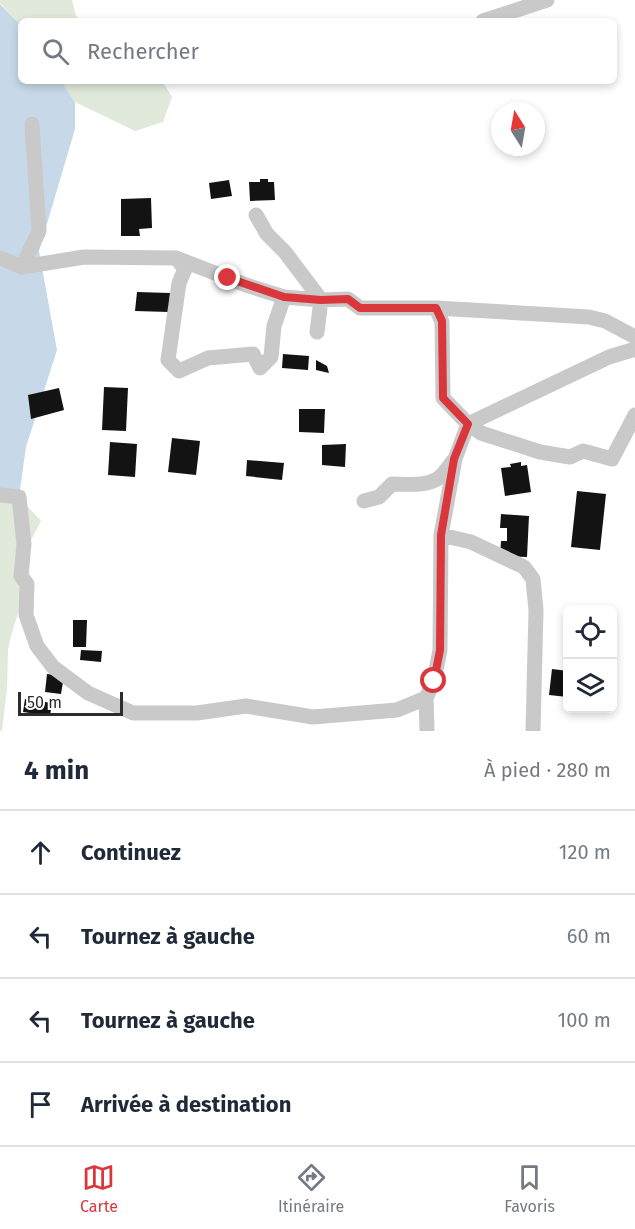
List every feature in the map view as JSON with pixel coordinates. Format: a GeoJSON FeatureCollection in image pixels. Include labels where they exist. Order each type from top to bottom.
{"type":"FeatureCollection","features":[{"type":"Feature","properties":{"kind":"street"},"geometry":{"type":"LineString","coordinates":[[492,18],[547,0]]}},
{"type":"Feature","properties":{"kind":"street"},"geometry":{"type":"LineString","coordinates":[[22,267],[39,231],[32,124]]}},
{"type":"Feature","properties":{"kind":"street"},"geometry":{"type":"LineString","coordinates":[[256,215],[267,234],[285,252],[321,300],[317,333]]}},
{"type":"Feature","properties":{"kind":"street"},"geometry":{"type":"LineString","coordinates":[[0,258],[22,267],[84,257],[176,258],[284,297],[321,300],[348,299],[360,308],[436,308],[589,317],[605,321],[635,337]]}},
{"type":"Feature","properties":{"kind":"street"},"geometry":{"type":"LineString","coordinates":[[176,258],[185,269],[179,283],[168,360],[179,371],[208,358],[253,354],[260,368],[271,357],[274,326],[284,297]]}},
{"type":"Feature","properties":{"kind":"street"},"geometry":{"type":"LineString","coordinates":[[436,308],[442,321],[443,398],[468,424],[481,433],[540,452],[570,457],[583,451],[612,459],[635,415]]}},
{"type":"Feature","properties":{"kind":"street"},"geometry":{"type":"LineString","coordinates":[[427,731],[426,698],[434,681],[440,650],[441,535],[454,459],[468,424],[609,357],[635,350]]}},
{"type":"Feature","properties":{"kind":"street"},"geometry":{"type":"LineString","coordinates":[[364,501],[379,496],[392,484],[432,481],[440,477],[454,459]]}},
{"type":"Feature","properties":{"kind":"street"},"geometry":{"type":"LineString","coordinates":[[0,495],[19,497],[24,544],[21,576],[27,584],[26,615],[37,646],[53,668],[88,693],[133,713],[197,713],[246,706],[313,717],[397,711],[426,698]]}},
{"type":"Feature","properties":{"kind":"street"},"geometry":{"type":"LineString","coordinates":[[441,535],[471,542],[524,567],[533,579],[536,610],[534,731]]}},
{"type":"Feature","properties":{"kind":"green space"},"geometry":{"type":"Polygon","coordinates":[[[0,0],[72,0],[78,18],[18,18],[18,22],[0,3],[0,0]]]}},
{"type":"Feature","properties":{"kind":"green space"},"geometry":{"type":"Polygon","coordinates":[[[63,84],[164,84],[172,97],[163,122],[135,131],[75,102],[63,84]]]}},
{"type":"Feature","properties":{"kind":"green space"},"geometry":{"type":"Polygon","coordinates":[[[19,497],[41,521],[30,542],[27,584],[8,650],[7,689],[2,731],[0,731],[0,500],[19,497]]]}},
{"type":"Feature","properties":{"kind":"water"},"geometry":{"type":"Polygon","coordinates":[[[0,4],[18,22],[18,84],[63,84],[75,102],[75,129],[39,251],[57,350],[26,447],[19,497],[0,500],[0,4]]]}},
{"type":"Feature","properties":{"kind":"building"},"geometry":{"type":"Polygon","coordinates":[[[260,179],[274,182],[275,200],[250,201],[249,182],[260,182],[260,179]]]}},
{"type":"Feature","properties":{"kind":"building"},"geometry":{"type":"Polygon","coordinates":[[[229,180],[232,196],[211,199],[209,183],[229,180]]]}},
{"type":"Feature","properties":{"kind":"building"},"geometry":{"type":"Polygon","coordinates":[[[151,198],[152,228],[139,229],[140,236],[121,236],[121,199],[151,198]]]}},
{"type":"Feature","properties":{"kind":"building"},"geometry":{"type":"Polygon","coordinates":[[[137,292],[170,293],[169,312],[135,311],[137,292]]]}},
{"type":"Feature","properties":{"kind":"building"},"geometry":{"type":"Polygon","coordinates":[[[283,354],[309,356],[308,370],[282,368],[283,354]]]}},
{"type":"Feature","properties":{"kind":"building"},"geometry":{"type":"Polygon","coordinates":[[[316,360],[327,366],[329,373],[316,370],[316,360]]]}},
{"type":"Feature","properties":{"kind":"building"},"geometry":{"type":"Polygon","coordinates":[[[104,387],[128,388],[126,431],[102,430],[104,387]]]}},
{"type":"Feature","properties":{"kind":"building"},"geometry":{"type":"Polygon","coordinates":[[[59,388],[64,410],[31,419],[28,395],[59,388]]]}},
{"type":"Feature","properties":{"kind":"building"},"geometry":{"type":"Polygon","coordinates":[[[299,409],[325,409],[324,433],[299,432],[299,409]]]}},
{"type":"Feature","properties":{"kind":"building"},"geometry":{"type":"Polygon","coordinates":[[[172,438],[200,441],[196,475],[168,472],[172,438]]]}},
{"type":"Feature","properties":{"kind":"building"},"geometry":{"type":"Polygon","coordinates":[[[110,442],[137,444],[135,477],[108,475],[110,442]]]}},
{"type":"Feature","properties":{"kind":"building"},"geometry":{"type":"Polygon","coordinates":[[[346,444],[345,467],[322,465],[322,445],[346,444]]]}},
{"type":"Feature","properties":{"kind":"building"},"geometry":{"type":"Polygon","coordinates":[[[247,460],[284,463],[282,480],[246,476],[247,460]]]}},
{"type":"Feature","properties":{"kind":"building"},"geometry":{"type":"Polygon","coordinates":[[[521,462],[521,466],[527,465],[531,492],[505,496],[501,468],[511,467],[510,464],[521,462]]]}},
{"type":"Feature","properties":{"kind":"building"},"geometry":{"type":"Polygon","coordinates":[[[577,491],[606,494],[600,550],[571,547],[577,491]]]}},
{"type":"Feature","properties":{"kind":"building"},"geometry":{"type":"Polygon","coordinates":[[[501,514],[529,516],[527,557],[500,556],[501,541],[507,541],[507,528],[500,528],[501,514]]]}},
{"type":"Feature","properties":{"kind":"building"},"geometry":{"type":"Polygon","coordinates":[[[73,620],[87,620],[86,647],[73,647],[73,620]]]}},
{"type":"Feature","properties":{"kind":"building"},"geometry":{"type":"Polygon","coordinates":[[[81,650],[102,651],[101,662],[80,660],[81,650]]]}},
{"type":"Feature","properties":{"kind":"building"},"geometry":{"type":"Polygon","coordinates":[[[552,669],[563,670],[563,696],[549,695],[552,669]]]}},
{"type":"Feature","properties":{"kind":"building"},"geometry":{"type":"Polygon","coordinates":[[[47,674],[64,676],[61,694],[45,692],[47,674]]]}},
{"type":"Feature","properties":{"kind":"building"},"geometry":{"type":"Polygon","coordinates":[[[25,699],[52,703],[50,716],[23,712],[25,699]]]}},
{"type":"Feature","properties":{"kind":"route"},"geometry":{"type":"LineString","coordinates":[[228,278],[284,297],[321,300],[348,299],[360,308],[436,308],[442,321],[443,398],[468,424],[454,459],[441,535],[440,650],[434,681]]}}]}
